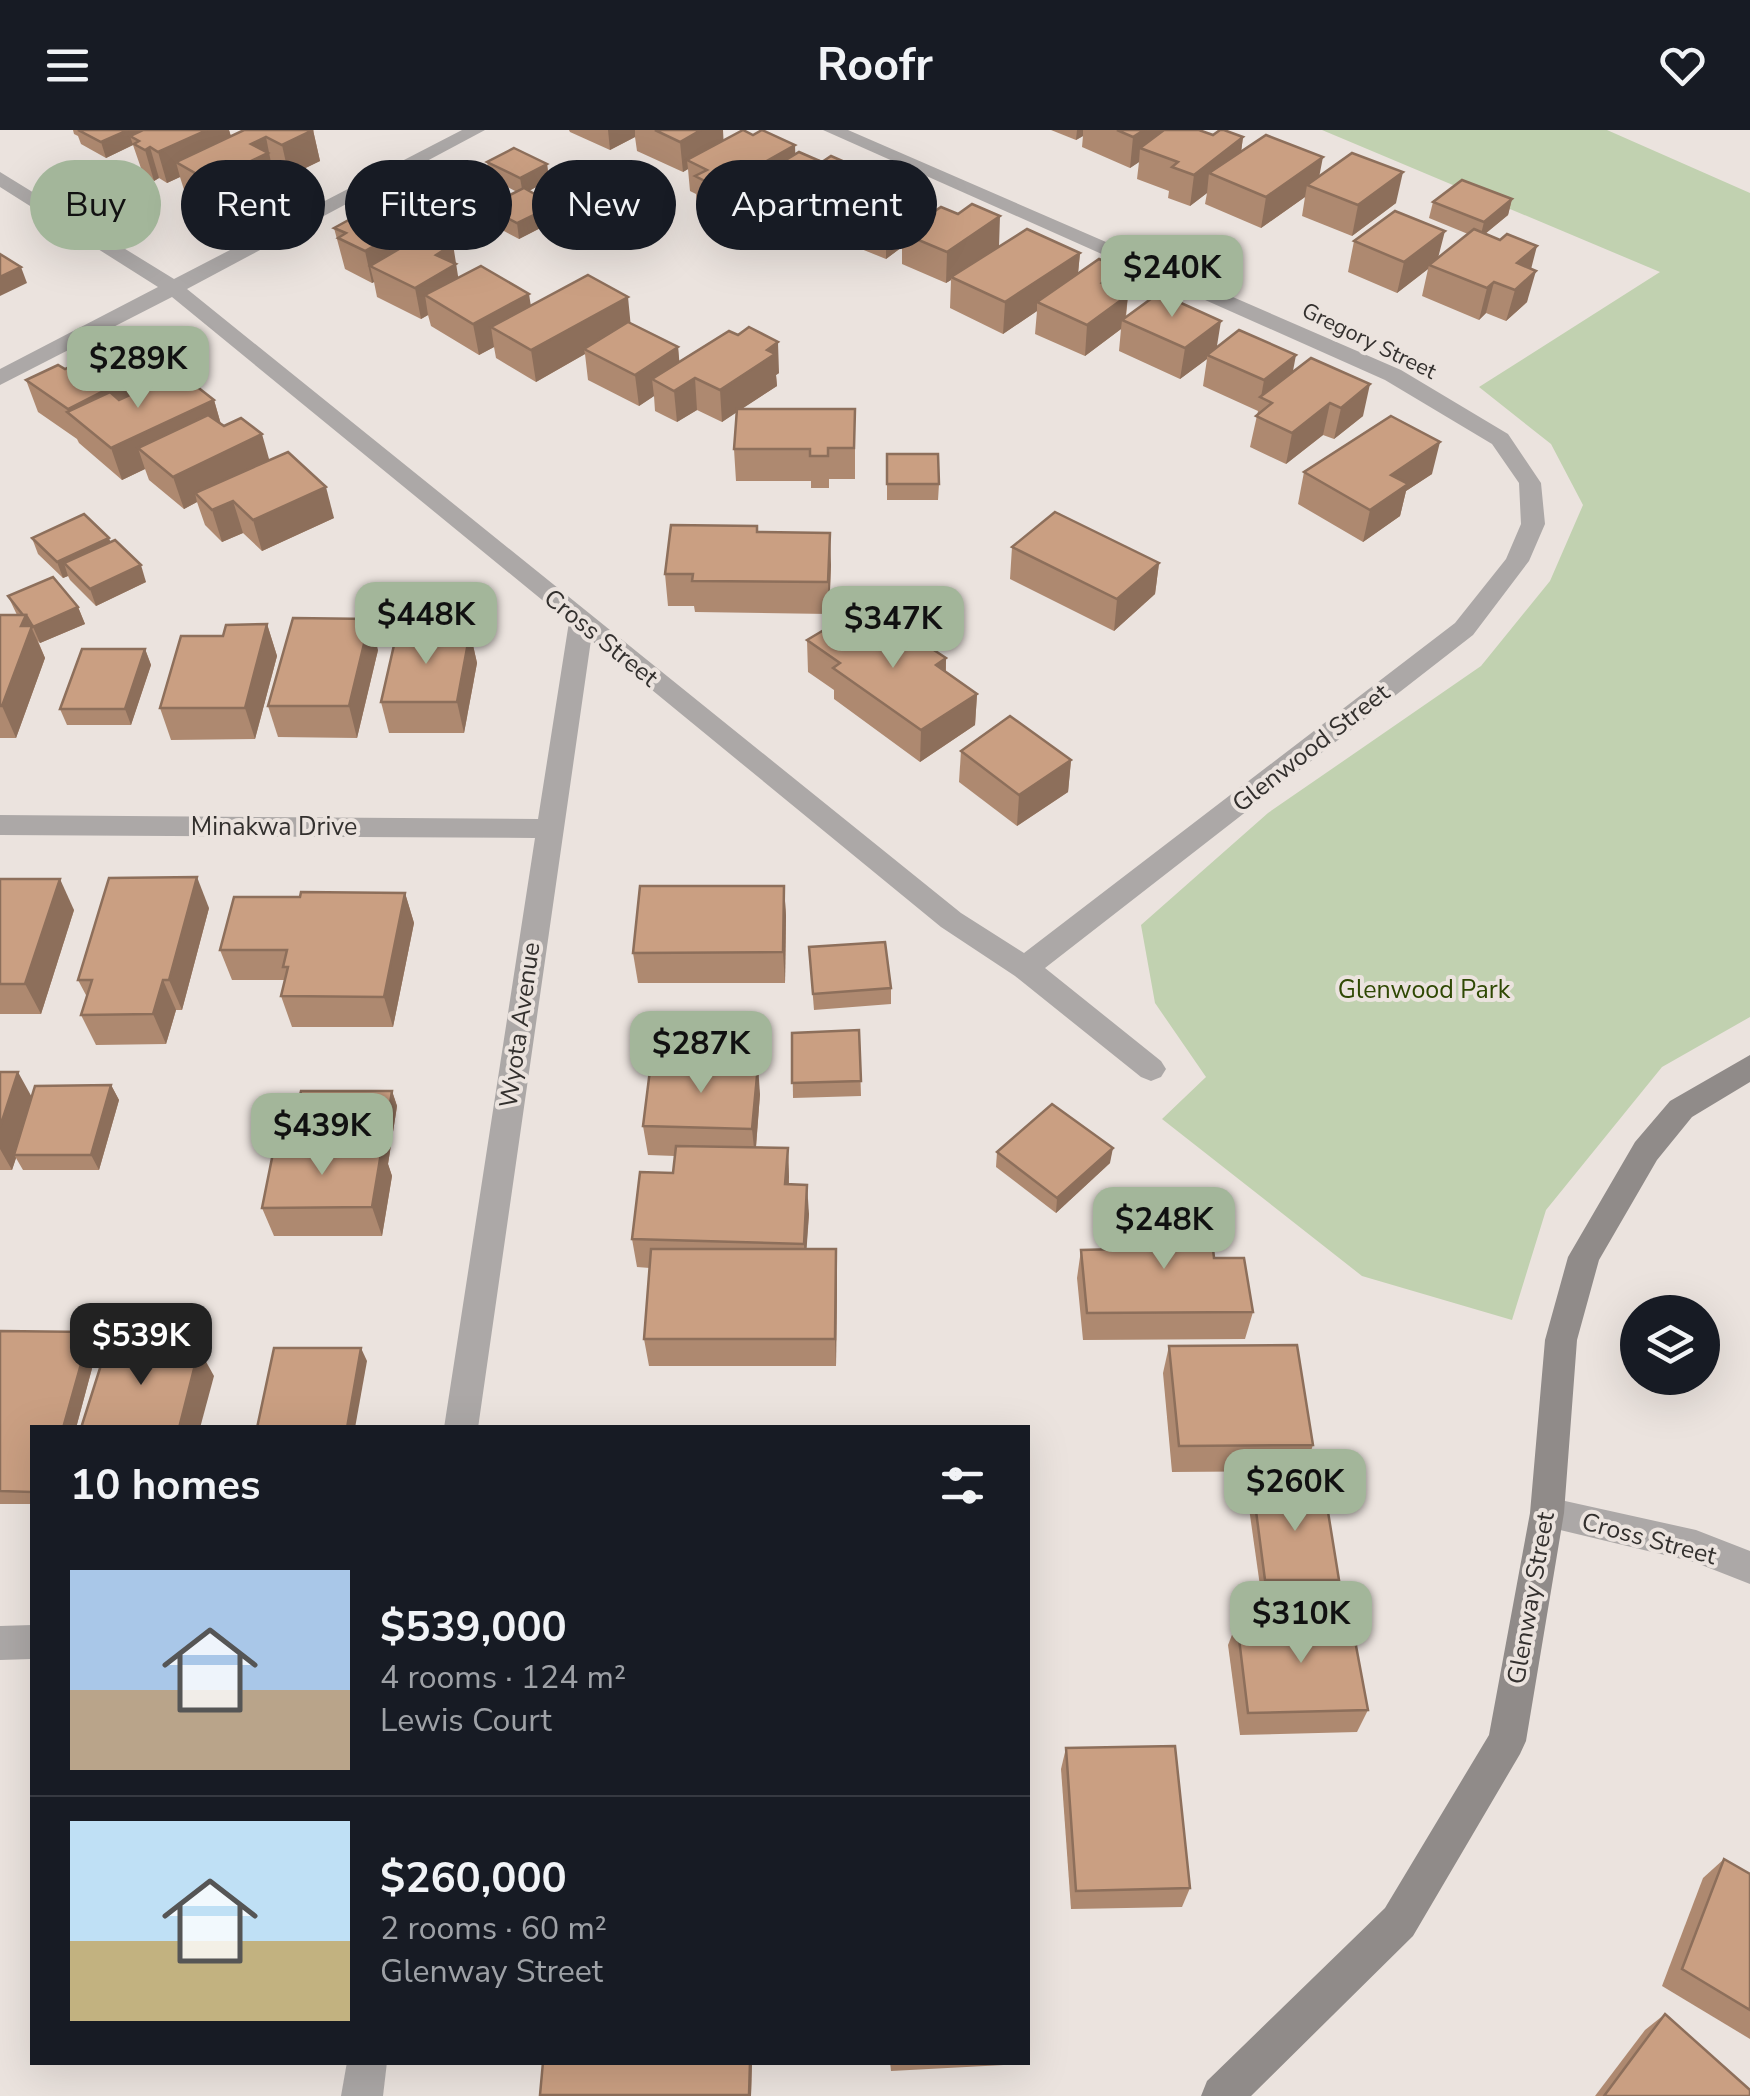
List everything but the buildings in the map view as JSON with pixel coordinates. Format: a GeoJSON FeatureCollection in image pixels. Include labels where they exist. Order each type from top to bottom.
{"type":"FeatureCollection","features":[{"type":"Feature","properties":{"kind":"street"},"geometry":{"type":"LineString","coordinates":[[0,378],[476,130]]}},
{"type":"Feature","properties":{"kind":"street","name":"Gregory Street"},"geometry":{"type":"LineString","coordinates":[[832,130],[1393,376],[1500,439],[1530,483]]}},
{"type":"Feature","properties":{"kind":"street","name":"Cross Street"},"geometry":{"type":"LineString","coordinates":[[0,178],[175,289],[580,622],[952,920],[1025,968],[1151,1068]]}},
{"type":"Feature","properties":{"kind":"street","name":"Glenwood Street"},"geometry":{"type":"LineString","coordinates":[[1025,968],[1464,629],[1516,561],[1532,524],[1530,483]]}},
{"type":"Feature","properties":{"kind":"street","name":"Wyota Avenue"},"geometry":{"type":"LineString","coordinates":[[462,1425],[580,622]]}},
{"type":"Feature","properties":{"kind":"street","name":"Minakwa Drive"},"geometry":{"type":"LineString","coordinates":[[0,826],[548,829]]}},
{"type":"Feature","properties":{"kind":"street","name":"Glenway Street"},"geometry":{"type":"LineString","coordinates":[[1222,2096],[1400,1922],[1507,1741],[1547,1512],[1561,1340],[1584,1256],[1646,1150],[1681,1109],[1750,1067]]}},
{"type":"Feature","properties":{"kind":"street","name":"Cross Street"},"geometry":{"type":"LineString","coordinates":[[1547,1512],[1696,1546],[1750,1568]]}},
{"type":"Feature","properties":{"kind":"street"},"geometry":{"type":"LineString","coordinates":[[0,1643],[30,1642]]}},
{"type":"Feature","properties":{"kind":"street"},"geometry":{"type":"LineString","coordinates":[[362,2096],[367,2065]]}},
{"type":"Feature","properties":{"kind":"green space","name":"Glenwood Park"},"geometry":{"type":"Polygon","coordinates":[[[1322,130],[1607,130],[1750,193],[1750,1017],[1662,1067],[1546,1210],[1512,1320],[1362,1276],[1162,1119],[1206,1077],[1155,1003],[1141,925],[1268,813],[1481,666],[1550,581],[1583,505],[1551,444],[1479,387],[1660,272],[1322,130]]]}}]}
